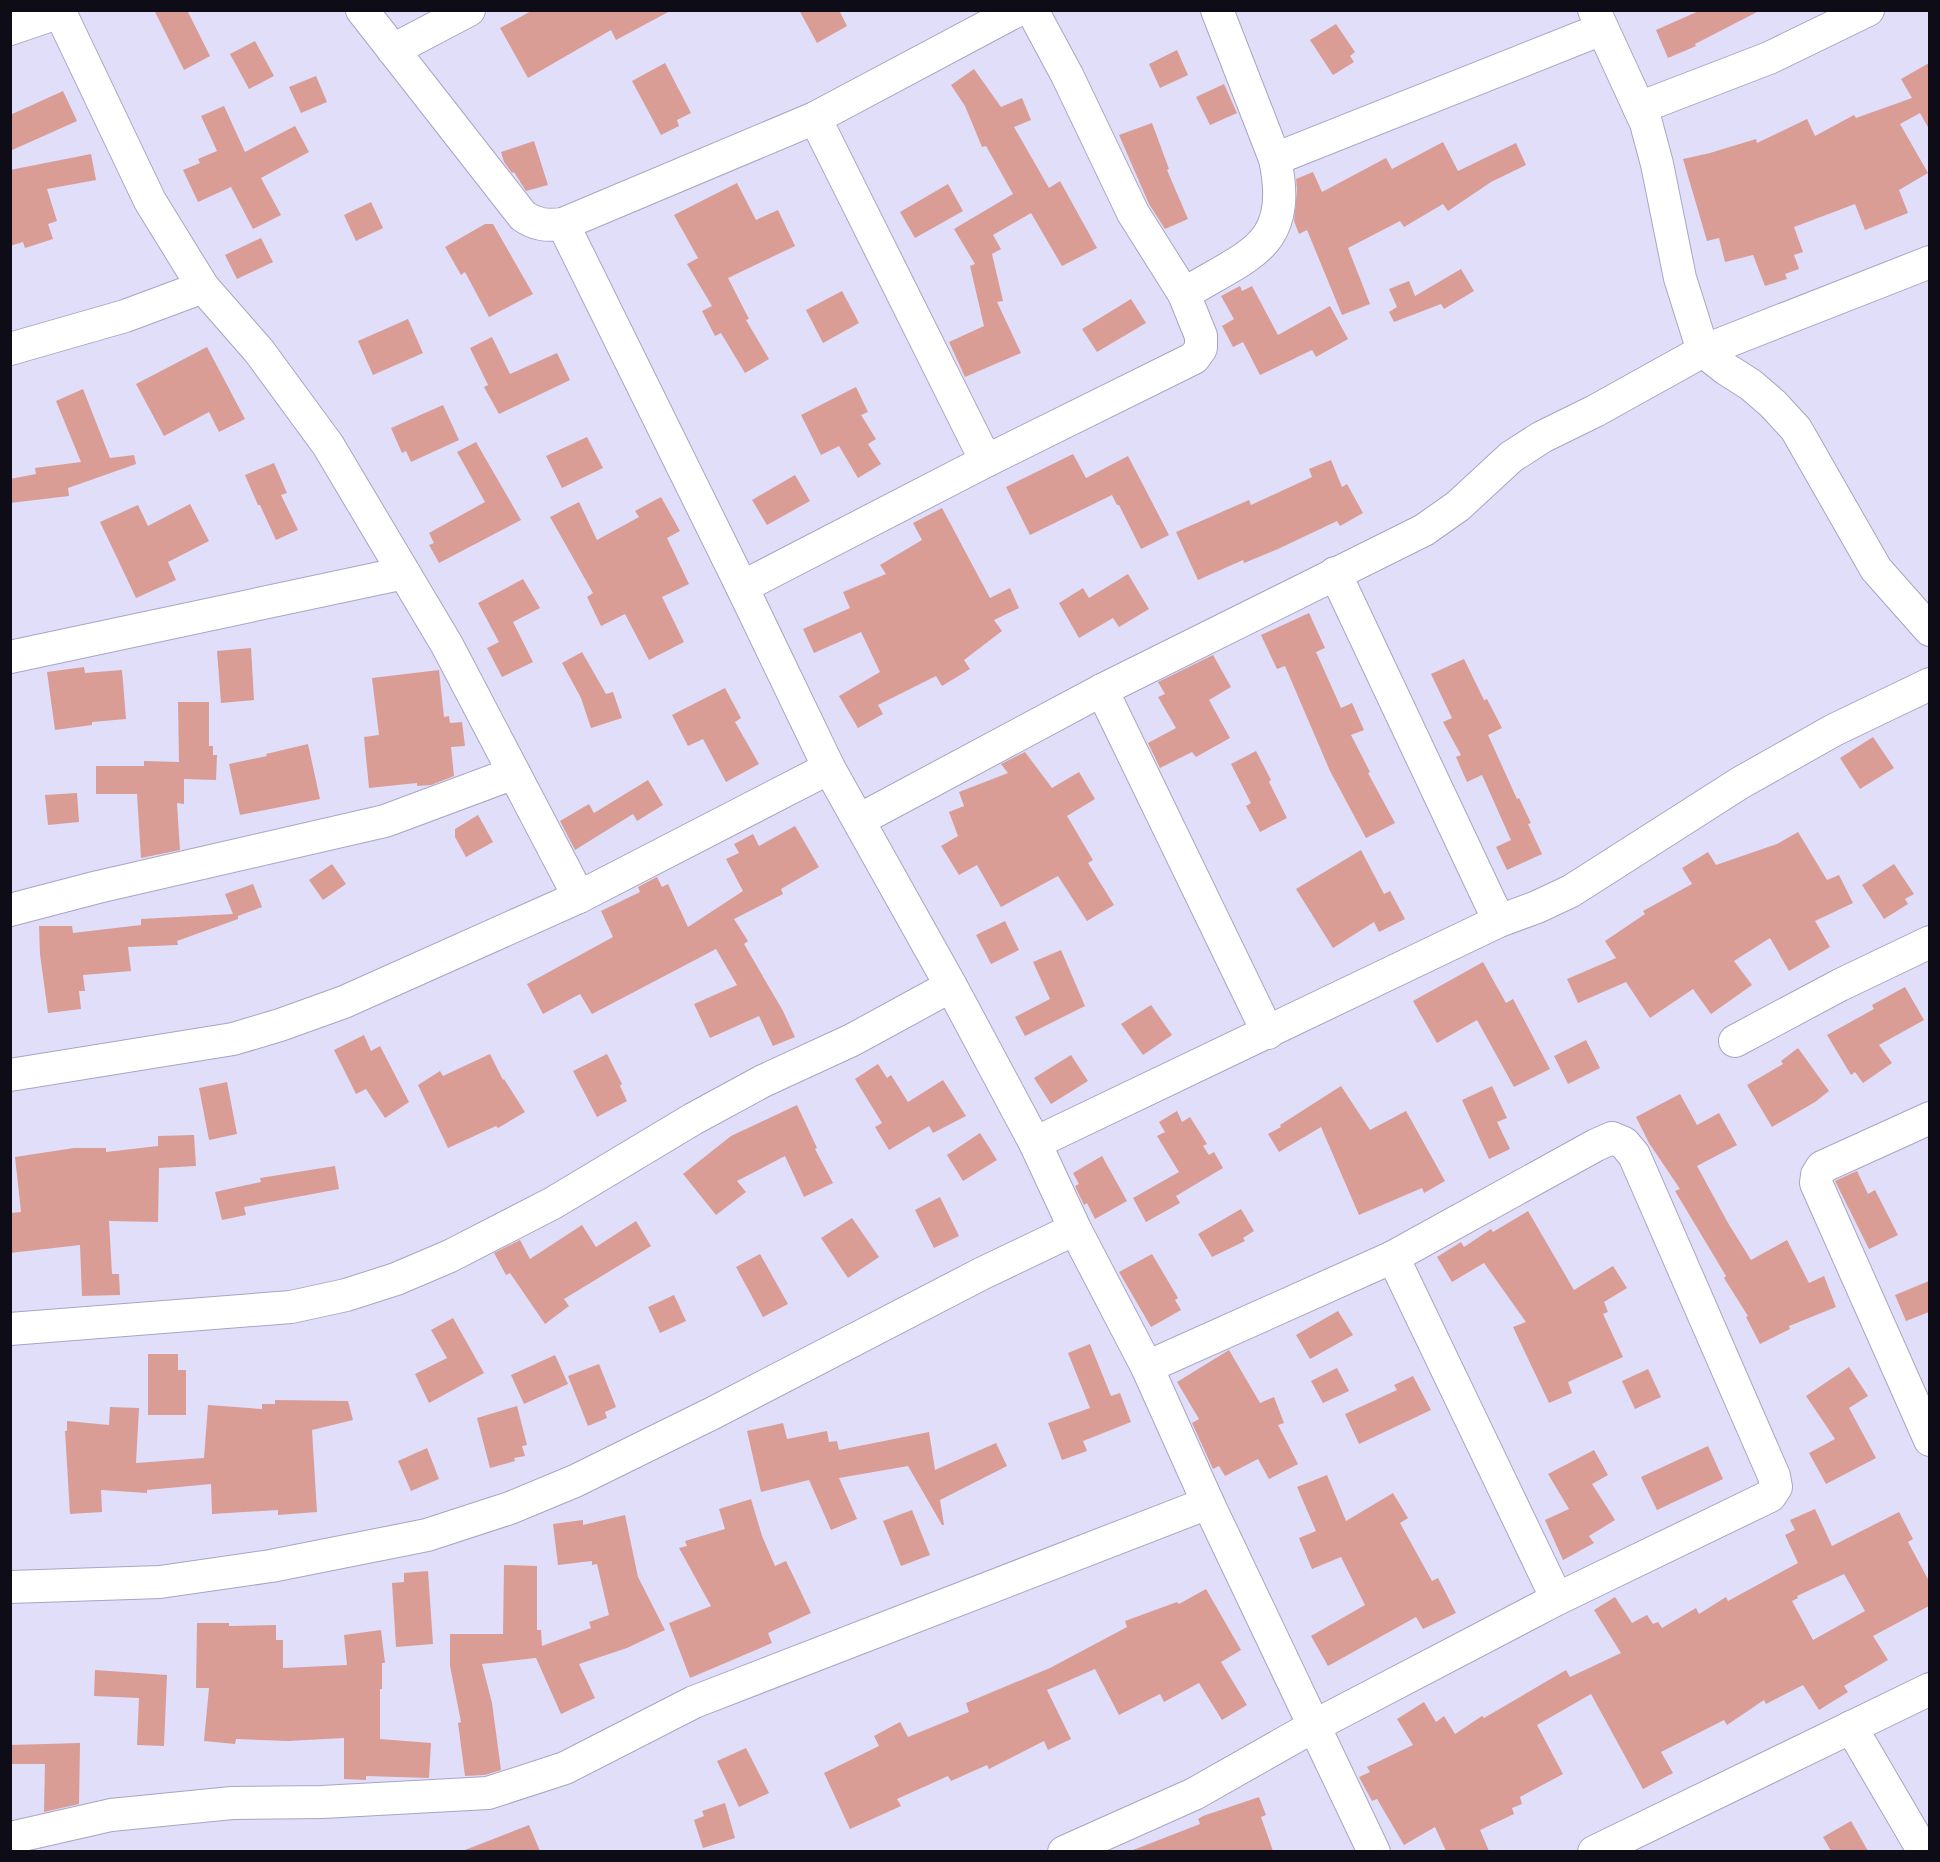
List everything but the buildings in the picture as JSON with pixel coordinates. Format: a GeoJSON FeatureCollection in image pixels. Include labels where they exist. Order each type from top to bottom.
{"type":"FeatureCollection","features":[{"type":"Feature","properties":{"kind":"street"},"geometry":{"type":"LineString","coordinates":[[362,10],[523,216],[534,223],[552,225],[563,224],[815,118],[1018,10]]}},
{"type":"Feature","properties":{"kind":"street"},"geometry":{"type":"LineString","coordinates":[[393,50],[469,10]]}},
{"type":"Feature","properties":{"kind":"street"},"geometry":{"type":"LineString","coordinates":[[742,587],[986,461],[1194,358],[1201,348],[1201,336],[1184,294],[1133,213],[1067,75],[1032,10]]}},
{"type":"Feature","properties":{"kind":"street"},"geometry":{"type":"LineString","coordinates":[[1184,294],[1258,249],[1269,236],[1278,218],[1280,180],[1275,159],[1217,10]]}},
{"type":"Feature","properties":{"kind":"street"},"geometry":{"type":"LineString","coordinates":[[1639,108],[1769,58],[1868,10]]}},
{"type":"Feature","properties":{"kind":"street"},"geometry":{"type":"LineString","coordinates":[[10,29],[59,11],[150,201],[202,287],[259,351],[328,445],[447,645],[579,897]]}},
{"type":"Feature","properties":{"kind":"street"},"geometry":{"type":"LineString","coordinates":[[1275,159],[1598,20],[1646,123],[1657,164],[1680,278],[1703,351],[1758,391],[1796,429],[1876,569],[1929,630]]}},
{"type":"Feature","properties":{"kind":"street"},"geometry":{"type":"LineString","coordinates":[[815,118],[986,461]]}},
{"type":"Feature","properties":{"kind":"street"},"geometry":{"type":"LineString","coordinates":[[563,224],[829,768],[860,820],[1035,1143],[1075,1229],[1147,1367],[1208,1503],[1374,1851]]}},
{"type":"Feature","properties":{"kind":"street"},"geometry":{"type":"LineString","coordinates":[[860,820],[1102,690],[1424,530],[1458,506],[1511,457],[1542,437],[1595,411],[1703,351],[1929,262]]}},
{"type":"Feature","properties":{"kind":"street"},"geometry":{"type":"LineString","coordinates":[[10,349],[125,316],[202,287]]}},
{"type":"Feature","properties":{"kind":"street"},"geometry":{"type":"LineString","coordinates":[[10,657],[404,573]]}},
{"type":"Feature","properties":{"kind":"street"},"geometry":{"type":"LineString","coordinates":[[1335,573],[1499,921]]}},
{"type":"Feature","properties":{"kind":"street"},"geometry":{"type":"LineString","coordinates":[[1035,1143],[1499,921],[1537,908],[1571,891],[1740,783],[1834,730],[1929,684]]}},
{"type":"Feature","properties":{"kind":"street"},"geometry":{"type":"LineString","coordinates":[[1102,690],[1268,1032]]}},
{"type":"Feature","properties":{"kind":"street"},"geometry":{"type":"LineString","coordinates":[[10,1075],[233,1039],[344,1002],[579,897],[829,768]]}},
{"type":"Feature","properties":{"kind":"street"},"geometry":{"type":"LineString","coordinates":[[10,910],[98,887],[385,821],[514,773]]}},
{"type":"Feature","properties":{"kind":"street"},"geometry":{"type":"LineString","coordinates":[[1735,1041],[1840,985],[1929,942]]}},
{"type":"Feature","properties":{"kind":"street"},"geometry":{"type":"LineString","coordinates":[[10,1329],[291,1307],[345,1295],[396,1279],[450,1256],[553,1203],[693,1119],[763,1081],[852,1040],[951,986]]}},
{"type":"Feature","properties":{"kind":"street"},"geometry":{"type":"LineString","coordinates":[[1926,1421],[1816,1183],[1816,1174],[1822,1167],[1929,1118]]}},
{"type":"Feature","properties":{"kind":"street"},"geometry":{"type":"LineString","coordinates":[[1064,1851],[1194,1794],[1314,1726],[1557,1599],[1770,1496],[1776,1486],[1774,1476],[1634,1155],[1624,1143],[1612,1138],[1393,1257],[1147,1367]]}},
{"type":"Feature","properties":{"kind":"street"},"geometry":{"type":"LineString","coordinates":[[10,1587],[160,1582],[271,1566],[427,1535],[510,1508],[575,1481],[724,1408],[981,1274],[1075,1229]]}},
{"type":"Feature","properties":{"kind":"street"},"geometry":{"type":"LineString","coordinates":[[1393,1257],[1557,1599]]}},
{"type":"Feature","properties":{"kind":"street"},"geometry":{"type":"LineString","coordinates":[[10,1838],[111,1815],[232,1803],[322,1802],[488,1793],[565,1768],[694,1702],[1208,1503]]}},
{"type":"Feature","properties":{"kind":"street"},"geometry":{"type":"LineString","coordinates":[[1594,1851],[1929,1689]]}},
{"type":"Feature","properties":{"kind":"street"},"geometry":{"type":"LineString","coordinates":[[1851,1727],[1913,1848]]}}]}
